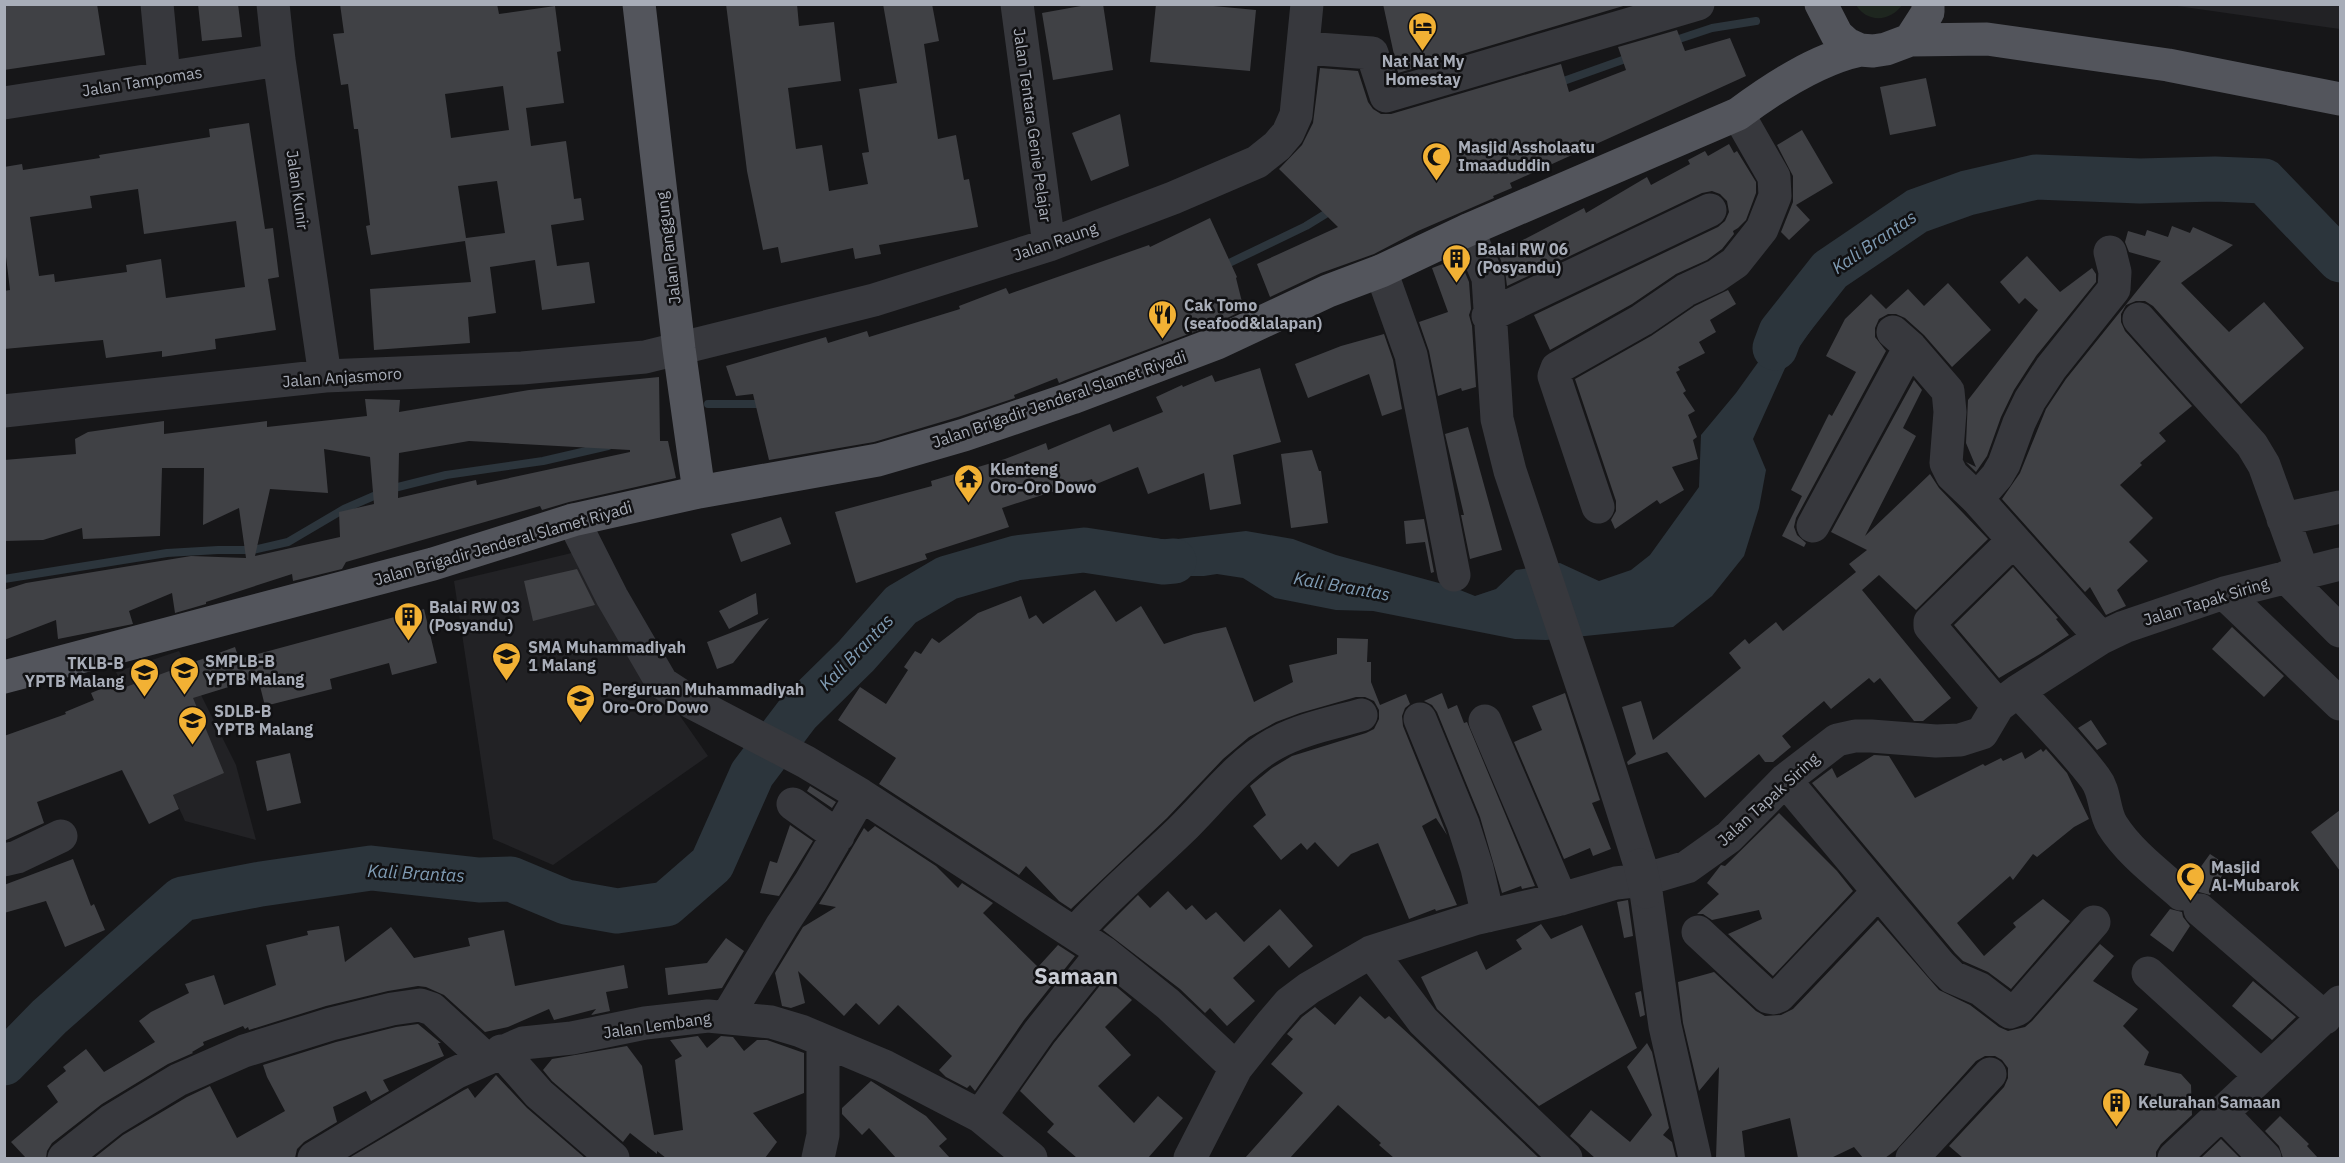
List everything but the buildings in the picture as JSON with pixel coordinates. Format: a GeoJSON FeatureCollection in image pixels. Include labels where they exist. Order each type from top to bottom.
{"type":"FeatureCollection","features":[{"type":"Feature","properties":{"kind":"main road","name":"Jalan Panggung"},"geometry":{"type":"LineString","coordinates":[[639,4],[679,349],[699,492]]}},
{"type":"Feature","properties":{"kind":"main road"},"geometry":{"type":"LineString","coordinates":[[1821,4],[1837,35],[1847,44],[1860,50]]}},
{"type":"Feature","properties":{"kind":"main road"},"geometry":{"type":"LineString","coordinates":[[1910,40],[1928,12],[1928,4]]}},
{"type":"Feature","properties":{"kind":"main road","name":"Jalan Brigadir Jenderal Slamet Riyadi"},"geometry":{"type":"LineString","coordinates":[[4,677],[433,564],[573,520],[699,492],[878,460],[964,435],[1072,398],[1217,343],[1328,291],[1381,271],[1468,230],[1738,114],[1767,93],[1800,74],[1844,53],[1886,49],[1910,40],[1940,38],[1998,41],[2168,65],[2340,99]]}},
{"type":"Feature","properties":{"kind":"street"},"geometry":{"type":"LineString","coordinates":[[157,4],[164,77]]}},
{"type":"Feature","properties":{"kind":"street","name":"Jalan Kunir"},"geometry":{"type":"LineString","coordinates":[[273,4],[279,60],[325,376]]}},
{"type":"Feature","properties":{"kind":"street","name":"Jalan Tentara Genie Pelajar"},"geometry":{"type":"LineString","coordinates":[[1017,4],[1049,245]]}},
{"type":"Feature","properties":{"kind":"street","name":"Jalan Raung"},"geometry":{"type":"LineString","coordinates":[[679,349],[874,300],[1049,245],[1173,198],[1257,162],[1277,146],[1288,133],[1296,115],[1307,4]]}},
{"type":"Feature","properties":{"kind":"street"},"geometry":{"type":"LineString","coordinates":[[1304,48],[1372,53],[1386,96],[1698,4]]}},
{"type":"Feature","properties":{"kind":"street","name":"Jalan Tampomas"},"geometry":{"type":"LineString","coordinates":[[4,103],[279,60]]}},
{"type":"Feature","properties":{"kind":"street"},"geometry":{"type":"LineString","coordinates":[[1598,507],[1554,376],[1557,368],[1642,320],[1686,290],[1716,276],[1735,263],[1762,229],[1775,196],[1774,177],[1738,114]]}},
{"type":"Feature","properties":{"kind":"street"},"geometry":{"type":"LineString","coordinates":[[1488,316],[1710,210]]}},
{"type":"Feature","properties":{"kind":"street"},"geometry":{"type":"LineString","coordinates":[[1468,230],[1488,278],[1488,316],[1497,419],[1509,471],[1643,879],[1665,1026],[1695,1158]]}},
{"type":"Feature","properties":{"kind":"street"},"geometry":{"type":"LineString","coordinates":[[1977,499],[2004,464],[2030,400],[2051,368],[2114,289],[2115,272],[2110,252]]}},
{"type":"Feature","properties":{"kind":"street"},"geometry":{"type":"LineString","coordinates":[[1381,271],[1411,355],[1454,575]]}},
{"type":"Feature","properties":{"kind":"street"},"geometry":{"type":"LineString","coordinates":[[2139,319],[2252,445],[2264,465],[2283,519],[2295,575],[2340,631]]}},
{"type":"Feature","properties":{"kind":"street"},"geometry":{"type":"LineString","coordinates":[[1813,526],[1901,339],[1948,392],[1950,412],[1946,463],[1952,475],[1977,499],[2101,638]]}},
{"type":"Feature","properties":{"kind":"street","name":"Jalan Anjasmoro"},"geometry":{"type":"LineString","coordinates":[[4,411],[325,376],[522,368],[645,357],[679,349]]}},
{"type":"Feature","properties":{"kind":"street"},"geometry":{"type":"LineString","coordinates":[[2283,519],[2340,507]]}},
{"type":"Feature","properties":{"kind":"street"},"geometry":{"type":"LineString","coordinates":[[573,520],[612,597],[662,683],[691,702],[806,762],[861,795],[1075,933],[1103,952],[1168,1004],[1236,1068]]}},
{"type":"Feature","properties":{"kind":"street"},"geometry":{"type":"LineString","coordinates":[[2013,541],[1930,622],[1930,626],[2094,776],[2104,797],[2111,824],[2144,861],[2190,902],[2336,1006],[2174,1158]]}},
{"type":"Feature","properties":{"kind":"street","name":"Jalan Tapak Siring"},"geometry":{"type":"LineString","coordinates":[[1190,1158],[1236,1068],[1289,1003],[1327,975],[1371,952],[1488,916],[1616,883],[1643,880],[1686,867],[1729,837],[1785,780],[1837,740],[1855,736],[1871,736],[1936,741],[1960,740],[1982,733],[2008,699],[2101,638],[2124,627],[2224,593],[2340,564]]}},
{"type":"Feature","properties":{"kind":"street"},"geometry":{"type":"LineString","coordinates":[[2224,593],[2340,704]]}},
{"type":"Feature","properties":{"kind":"street"},"geometry":{"type":"LineString","coordinates":[[1075,933],[1097,908],[1258,755],[1274,744],[1297,734],[1361,715]]}},
{"type":"Feature","properties":{"kind":"street"},"geometry":{"type":"LineString","coordinates":[[1420,719],[1463,824],[1477,868],[1488,916]]}},
{"type":"Feature","properties":{"kind":"street"},"geometry":{"type":"LineString","coordinates":[[1485,722],[1561,899]]}},
{"type":"Feature","properties":{"kind":"street"},"geometry":{"type":"LineString","coordinates":[[1785,780],[1877,893],[1952,977],[1980,989],[2010,1012],[2018,1009],[2094,922]]}},
{"type":"Feature","properties":{"kind":"street"},"geometry":{"type":"LineString","coordinates":[[727,1017],[838,837],[861,795]]}},
{"type":"Feature","properties":{"kind":"street"},"geometry":{"type":"LineString","coordinates":[[793,804],[838,837]]}},
{"type":"Feature","properties":{"kind":"street"},"geometry":{"type":"LineString","coordinates":[[4,860],[17,857],[61,836]]}},
{"type":"Feature","properties":{"kind":"street"},"geometry":{"type":"LineString","coordinates":[[1698,932],[1768,997],[1774,998],[1779,996],[1877,893]]}},
{"type":"Feature","properties":{"kind":"street"},"geometry":{"type":"LineString","coordinates":[[980,1116],[1039,1032],[1103,952]]}},
{"type":"Feature","properties":{"kind":"street"},"geometry":{"type":"LineString","coordinates":[[1371,952],[1423,1021],[1566,1158]]}},
{"type":"Feature","properties":{"kind":"street"},"geometry":{"type":"LineString","coordinates":[[2148,973],[2261,1076]]}},
{"type":"Feature","properties":{"kind":"street"},"geometry":{"type":"LineString","coordinates":[[64,1158],[112,1120],[147,1098],[178,1080],[244,1051],[331,1024],[392,1009],[420,1005],[427,1006],[440,1018],[493,1055],[613,1158]]}},
{"type":"Feature","properties":{"kind":"street","name":"Jalan Lembang"},"geometry":{"type":"LineString","coordinates":[[314,1158],[455,1073],[523,1043],[572,1038],[645,1023],[727,1017],[771,1022],[884,1066],[980,1116],[1030,1158]]}},
{"type":"Feature","properties":{"kind":"street"},"geometry":{"type":"LineString","coordinates":[[440,1018],[455,1073]]}},
{"type":"Feature","properties":{"kind":"street"},"geometry":{"type":"LineString","coordinates":[[818,1158],[823,1135],[823,1041]]}},
{"type":"Feature","properties":{"kind":"street"},"geometry":{"type":"LineString","coordinates":[[823,1116],[865,1058]]}},
{"type":"Feature","properties":{"kind":"street"},"geometry":{"type":"LineString","coordinates":[[1912,1158],[1990,1074]]}},
{"type":"Feature","properties":{"kind":"street"},"geometry":{"type":"LineString","coordinates":[[2221,1112],[2265,1158]]}},
{"type":"Feature","properties":{"kind":"shaded area"},"geometry":{"type":"Polygon","coordinates":[[[1856,5],[1902,5],[1891,15],[1879,18],[1866,15],[1856,5]]]}},
{"type":"Feature","properties":{"kind":"shaded area"},"geometry":{"type":"Polygon","coordinates":[[[2170,5],[2340,5],[2340,29],[2170,5]]]}},
{"type":"Feature","properties":{"kind":"shaded area","name":"Perguruan Muhammadiyah Oro-Oro Dowo"},"geometry":{"type":"Polygon","coordinates":[[[580,551],[664,693],[708,756],[553,865],[493,839],[454,581],[580,551]]]}},
{"type":"Feature","properties":{"kind":"shaded area"},"geometry":{"type":"Polygon","coordinates":[[[179,651],[236,765],[256,840],[185,821],[116,672],[179,651]]]}},
{"type":"Feature","properties":{"kind":"water"},"geometry":{"type":"Polygon","coordinates":[[[1802,290],[1823,313],[1786,366],[1753,439],[1766,470],[1759,508],[1744,556],[1712,596],[1673,627],[1546,640],[1515,639],[1373,611],[1336,610],[1275,598],[1243,578],[1217,574],[1116,576],[1111,533],[1169,540],[1246,531],[1293,539],[1336,555],[1450,586],[1475,596],[1496,589],[1516,570],[1560,563],[1599,581],[1631,570],[1650,555],[1699,487],[1701,435],[1759,361],[1776,319],[1802,290]]]}},
{"type":"Feature","properties":{"kind":"waterway"},"geometry":{"type":"LineString","coordinates":[[1673,41],[1712,28],[1756,21]]}},
{"type":"Feature","properties":{"kind":"waterway"},"geometry":{"type":"LineString","coordinates":[[1558,83],[1631,57]]}},
{"type":"Feature","properties":{"kind":"waterway","name":"Kali Brantas"},"geometry":{"type":"LineString","coordinates":[[1775,348],[1781,332],[1830,270],[1917,211],[1967,193],[2036,177],[2140,181],[2215,179],[2264,181],[2340,260]]}},
{"type":"Feature","properties":{"kind":"waterway"},"geometry":{"type":"LineString","coordinates":[[1223,266],[1306,226],[1332,210]]}},
{"type":"Feature","properties":{"kind":"waterway"},"geometry":{"type":"LineString","coordinates":[[708,404],[764,404]]}},
{"type":"Feature","properties":{"kind":"waterway"},"geometry":{"type":"LineString","coordinates":[[4,579],[167,553],[253,550],[288,542],[344,509],[390,489],[446,475],[543,461],[608,446]]}},
{"type":"Feature","properties":{"kind":"waterway","name":"Kali Brantas"},"geometry":{"type":"LineString","coordinates":[[4,1063],[49,1017],[182,899],[261,884],[371,868],[479,880],[511,879],[566,902],[617,911],[666,904],[712,864],[752,774],[798,713],[856,656],[901,605],[947,578],[1016,558],[1084,550],[1163,562],[1174,561]]}},
{"type":"Feature","properties":{"kind":"place","name":"Nat Nat My Homestay"},"geometry":{"type":"Point","coordinates":[1423,52]}},
{"type":"Feature","properties":{"kind":"place","name":"Masjid Assholaatu Imaaduddin"},"geometry":{"type":"Point","coordinates":[1437,182]}},
{"type":"Feature","properties":{"kind":"place","name":"Balai RW 06 (Posyandu)"},"geometry":{"type":"Point","coordinates":[1456,284]}},
{"type":"Feature","properties":{"kind":"place","name":"Cak Tomo (seafood&lalapan)"},"geometry":{"type":"Point","coordinates":[1163,340]}},
{"type":"Feature","properties":{"kind":"place","name":"Klenteng Oro-Oro Dowo"},"geometry":{"type":"Point","coordinates":[969,504]}},
{"type":"Feature","properties":{"kind":"place","name":"Balai RW 03 (Posyandu)"},"geometry":{"type":"Point","coordinates":[408,642]}},
{"type":"Feature","properties":{"kind":"place","name":"SMA Muhammadiyah 1 Malang"},"geometry":{"type":"Point","coordinates":[507,682]}},
{"type":"Feature","properties":{"kind":"place","name":"SMPLB-B YPTB Malang"},"geometry":{"type":"Point","coordinates":[184,696]}},
{"type":"Feature","properties":{"kind":"place","name":"TKLB-B YPTB Malang"},"geometry":{"type":"Point","coordinates":[145,698]}},
{"type":"Feature","properties":{"kind":"place","name":"Perguruan Muhammadiyah Oro-Oro Dowo"},"geometry":{"type":"Point","coordinates":[581,724]}},
{"type":"Feature","properties":{"kind":"place","name":"SDLB-B YPTB Malang"},"geometry":{"type":"Point","coordinates":[193,746]}},
{"type":"Feature","properties":{"kind":"place","name":"Masjid Al-Mubarok"},"geometry":{"type":"Point","coordinates":[2190,902]}},
{"type":"Feature","properties":{"kind":"place","name":"Kelurahan Samaan"},"geometry":{"type":"Point","coordinates":[2117,1128]}},
{"type":"Feature","properties":{"kind":"district","name":"Samaan"},"geometry":{"type":"Point","coordinates":[1076,975]}}]}
